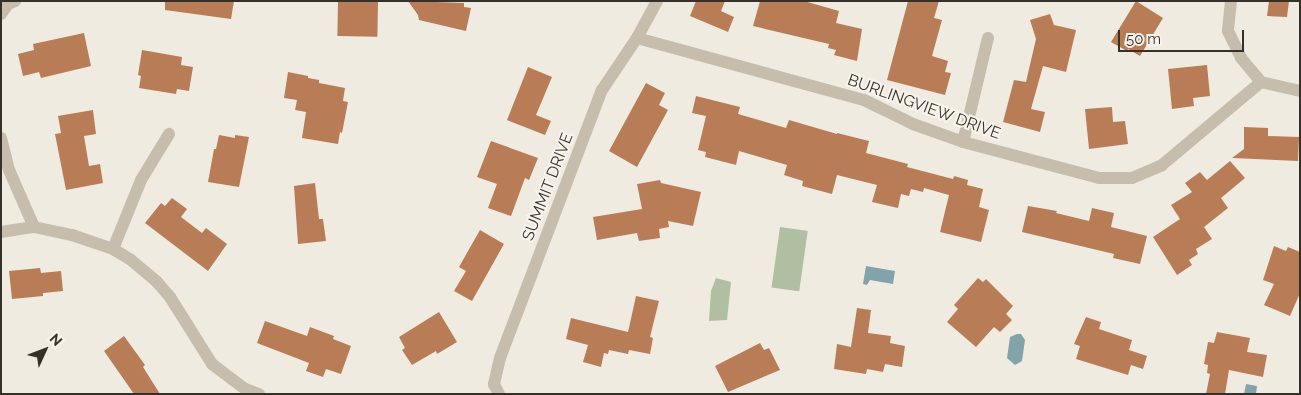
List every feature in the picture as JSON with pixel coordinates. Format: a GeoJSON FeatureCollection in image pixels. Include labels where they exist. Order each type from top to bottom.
{"type":"FeatureCollection","features":[{"type":"Feature","properties":{"kind":"street"},"geometry":{"type":"LineString","coordinates":[[1,14],[8,4],[15,1]]}},
{"type":"Feature","properties":{"kind":"street","name":"SUMMIT DRIVE"},"geometry":{"type":"LineString","coordinates":[[499,394],[494,384],[500,358],[602,90],[637,38],[657,1]]}},
{"type":"Feature","properties":{"kind":"street"},"geometry":{"type":"LineString","coordinates":[[1230,1],[1228,31],[1240,58],[1262,82],[1300,91]]}},
{"type":"Feature","properties":{"kind":"street","name":"BURLINGVIEW DRIVE"},"geometry":{"type":"LineString","coordinates":[[637,38],[864,100],[913,124],[963,142],[1099,178],[1132,178],[1162,164],[1262,82]]}},
{"type":"Feature","properties":{"kind":"street"},"geometry":{"type":"LineString","coordinates":[[963,142],[988,38]]}},
{"type":"Feature","properties":{"kind":"street"},"geometry":{"type":"LineString","coordinates":[[113,249],[141,180],[169,134]]}},
{"type":"Feature","properties":{"kind":"street"},"geometry":{"type":"LineString","coordinates":[[1,138],[9,170],[34,228]]}},
{"type":"Feature","properties":{"kind":"street"},"geometry":{"type":"LineString","coordinates":[[1,232],[34,228],[72,235],[113,249],[131,260],[157,282],[170,297],[212,364],[244,392],[259,394]]}},
{"type":"Feature","properties":{"kind":"green space"},"geometry":{"type":"Polygon","coordinates":[[[780,227],[808,231],[799,291],[772,287],[780,227]]]}},
{"type":"Feature","properties":{"kind":"green space"},"geometry":{"type":"Polygon","coordinates":[[[716,278],[731,282],[727,320],[709,321],[711,291],[716,278]]]}},
{"type":"Feature","properties":{"kind":"water"},"geometry":{"type":"Polygon","coordinates":[[[866,266],[895,271],[893,284],[870,280],[867,285],[863,284],[866,266]]]}},
{"type":"Feature","properties":{"kind":"water"},"geometry":{"type":"Polygon","coordinates":[[[1021,334],[1025,340],[1022,361],[1015,365],[1007,358],[1010,337],[1021,334]]]}},
{"type":"Feature","properties":{"kind":"water"},"geometry":{"type":"Polygon","coordinates":[[[1246,384],[1257,386],[1256,394],[1244,394],[1246,384]]]}},
{"type":"Feature","properties":{"kind":"building"},"geometry":{"type":"Polygon","coordinates":[[[165,1],[234,1],[231,19],[165,10],[165,1]]]}},
{"type":"Feature","properties":{"kind":"building"},"geometry":{"type":"Polygon","coordinates":[[[338,1],[378,2],[377,37],[337,36],[338,1]]]}},
{"type":"Feature","properties":{"kind":"building"},"geometry":{"type":"Polygon","coordinates":[[[408,1],[464,3],[464,7],[471,8],[466,31],[419,20],[418,15],[408,1]]]}},
{"type":"Feature","properties":{"kind":"building"},"geometry":{"type":"Polygon","coordinates":[[[696,1],[725,1],[721,11],[734,17],[728,32],[690,16],[696,1]]]}},
{"type":"Feature","properties":{"kind":"building"},"geometry":{"type":"Polygon","coordinates":[[[760,1],[804,1],[839,11],[836,23],[862,29],[857,61],[834,55],[836,50],[828,48],[829,44],[753,26],[760,1]]]}},
{"type":"Feature","properties":{"kind":"building"},"geometry":{"type":"Polygon","coordinates":[[[908,1],[939,1],[934,18],[942,20],[932,56],[948,61],[945,72],[951,73],[945,95],[887,80],[908,1]]]}},
{"type":"Feature","properties":{"kind":"building"},"geometry":{"type":"Polygon","coordinates":[[[1136,1],[1163,18],[1140,56],[1111,42],[1136,1]]]}},
{"type":"Feature","properties":{"kind":"building"},"geometry":{"type":"Polygon","coordinates":[[[1269,1],[1289,1],[1287,17],[1267,16],[1269,1]]]}},
{"type":"Feature","properties":{"kind":"building"},"geometry":{"type":"Polygon","coordinates":[[[1050,14],[1054,25],[1076,30],[1066,72],[1043,66],[1031,109],[1045,112],[1040,132],[1003,122],[1014,80],[1026,82],[1036,39],[1030,20],[1050,14]]]}},
{"type":"Feature","properties":{"kind":"building"},"geometry":{"type":"Polygon","coordinates":[[[84,33],[91,66],[41,78],[39,72],[23,76],[18,54],[34,50],[33,44],[84,33]]]}},
{"type":"Feature","properties":{"kind":"building"},"geometry":{"type":"Polygon","coordinates":[[[142,50],[182,57],[181,65],[193,67],[189,91],[177,89],[176,94],[139,88],[141,76],[138,75],[142,50]]]}},
{"type":"Feature","properties":{"kind":"building"},"geometry":{"type":"Polygon","coordinates":[[[1207,65],[1210,96],[1193,98],[1194,106],[1172,109],[1168,69],[1207,65]]]}},
{"type":"Feature","properties":{"kind":"building"},"geometry":{"type":"Polygon","coordinates":[[[528,67],[552,77],[536,115],[551,121],[545,135],[507,120],[528,67]]]}},
{"type":"Feature","properties":{"kind":"building"},"geometry":{"type":"Polygon","coordinates":[[[288,72],[308,76],[308,78],[319,80],[319,83],[345,88],[343,101],[348,102],[338,144],[302,138],[306,112],[295,110],[297,100],[284,98],[288,72]]]}},
{"type":"Feature","properties":{"kind":"building"},"geometry":{"type":"Polygon","coordinates":[[[646,83],[665,93],[659,105],[668,110],[637,167],[609,151],[646,83]]]}},
{"type":"Feature","properties":{"kind":"building"},"geometry":{"type":"Polygon","coordinates":[[[696,96],[740,107],[738,114],[786,128],[789,120],[869,141],[866,153],[908,164],[907,167],[953,179],[954,176],[968,180],[967,185],[983,189],[979,207],[989,210],[981,242],[940,232],[949,195],[924,188],[923,192],[911,189],[909,196],[901,194],[898,208],[872,202],[877,185],[837,175],[832,194],[802,186],[803,181],[784,175],[787,165],[739,151],[736,165],[705,157],[706,152],[698,150],[706,116],[692,113],[696,96]]]}},
{"type":"Feature","properties":{"kind":"building"},"geometry":{"type":"Polygon","coordinates":[[[1112,107],[1113,122],[1125,121],[1128,144],[1089,149],[1085,109],[1112,107]]]}},
{"type":"Feature","properties":{"kind":"building"},"geometry":{"type":"Polygon","coordinates":[[[93,110],[96,134],[84,136],[89,166],[100,164],[103,183],[66,190],[55,134],[61,133],[58,116],[93,110]]]}},
{"type":"Feature","properties":{"kind":"building"},"geometry":{"type":"Polygon","coordinates":[[[1244,127],[1268,128],[1268,136],[1299,137],[1298,161],[1232,158],[1244,149],[1244,127]]]}},
{"type":"Feature","properties":{"kind":"building"},"geometry":{"type":"Polygon","coordinates":[[[219,135],[235,138],[235,135],[249,137],[239,187],[208,182],[214,149],[216,149],[219,135]]]}},
{"type":"Feature","properties":{"kind":"building"},"geometry":{"type":"Polygon","coordinates":[[[491,141],[538,158],[529,180],[525,178],[511,216],[488,208],[497,184],[477,177],[491,141]]]}},
{"type":"Feature","properties":{"kind":"building"},"geometry":{"type":"Polygon","coordinates":[[[1230,161],[1245,178],[1221,198],[1228,208],[1204,227],[1212,239],[1196,249],[1198,254],[1189,260],[1192,265],[1177,275],[1153,237],[1180,219],[1171,205],[1192,192],[1185,183],[1200,172],[1207,180],[1230,161]]]}},
{"type":"Feature","properties":{"kind":"building"},"geometry":{"type":"Polygon","coordinates":[[[660,180],[661,183],[701,192],[693,226],[668,221],[669,227],[659,229],[660,238],[639,241],[637,233],[597,240],[593,217],[642,209],[637,184],[660,180]]]}},
{"type":"Feature","properties":{"kind":"building"},"geometry":{"type":"Polygon","coordinates":[[[315,183],[319,219],[323,219],[326,241],[298,244],[294,186],[315,183]]]}},
{"type":"Feature","properties":{"kind":"building"},"geometry":{"type":"Polygon","coordinates":[[[172,198],[187,209],[181,217],[202,233],[206,228],[227,244],[208,271],[145,223],[161,203],[165,206],[172,198]]]}},
{"type":"Feature","properties":{"kind":"building"},"geometry":{"type":"Polygon","coordinates":[[[1028,206],[1057,211],[1056,213],[1089,221],[1092,208],[1114,213],[1111,227],[1147,236],[1140,264],[1113,258],[1114,254],[1022,232],[1028,206]]]}},
{"type":"Feature","properties":{"kind":"building"},"geometry":{"type":"Polygon","coordinates":[[[480,230],[504,244],[472,301],[454,291],[466,271],[459,267],[480,230]]]}},
{"type":"Feature","properties":{"kind":"building"},"geometry":{"type":"Polygon","coordinates":[[[1274,246],[1286,251],[1288,247],[1300,252],[1300,293],[1290,316],[1264,305],[1274,284],[1263,280],[1274,246]]]}},
{"type":"Feature","properties":{"kind":"building"},"geometry":{"type":"Polygon","coordinates":[[[40,268],[41,273],[61,271],[63,291],[43,293],[43,296],[12,299],[9,271],[40,268]]]}},
{"type":"Feature","properties":{"kind":"building"},"geometry":{"type":"Polygon","coordinates":[[[978,278],[983,282],[986,279],[1013,306],[1006,314],[1012,320],[1000,332],[994,327],[976,347],[947,322],[958,309],[954,305],[978,278]]]}},
{"type":"Feature","properties":{"kind":"building"},"geometry":{"type":"Polygon","coordinates":[[[636,296],[659,301],[650,337],[653,338],[650,354],[629,350],[628,354],[609,350],[608,354],[604,353],[601,367],[583,362],[588,345],[566,339],[571,318],[628,332],[636,296]]]}},
{"type":"Feature","properties":{"kind":"building"},"geometry":{"type":"Polygon","coordinates":[[[857,308],[871,310],[868,333],[891,336],[890,343],[905,346],[902,367],[885,364],[883,372],[867,369],[866,374],[834,369],[837,344],[851,347],[857,308]]]}},
{"type":"Feature","properties":{"kind":"building"},"geometry":{"type":"Polygon","coordinates":[[[439,312],[457,342],[437,354],[436,351],[412,365],[402,350],[405,348],[399,337],[439,312]]]}},
{"type":"Feature","properties":{"kind":"building"},"geometry":{"type":"Polygon","coordinates":[[[1086,317],[1101,322],[1099,329],[1132,340],[1129,350],[1147,356],[1143,369],[1131,365],[1128,375],[1076,359],[1080,346],[1074,344],[1086,317]]]}},
{"type":"Feature","properties":{"kind":"building"},"geometry":{"type":"Polygon","coordinates":[[[265,321],[307,336],[310,327],[334,336],[333,339],[351,346],[341,374],[326,369],[323,377],[306,371],[309,363],[257,343],[265,321]]]}},
{"type":"Feature","properties":{"kind":"building"},"geometry":{"type":"Polygon","coordinates":[[[1217,332],[1250,338],[1247,352],[1267,355],[1263,377],[1229,370],[1225,394],[1206,394],[1210,374],[1207,373],[1208,365],[1204,364],[1208,342],[1214,343],[1217,332]]]}},
{"type":"Feature","properties":{"kind":"building"},"geometry":{"type":"Polygon","coordinates":[[[124,336],[145,365],[143,367],[160,394],[134,394],[104,351],[124,336]]]}},
{"type":"Feature","properties":{"kind":"building"},"geometry":{"type":"Polygon","coordinates":[[[760,343],[764,350],[769,348],[780,370],[728,392],[715,366],[760,343]]]}}]}
